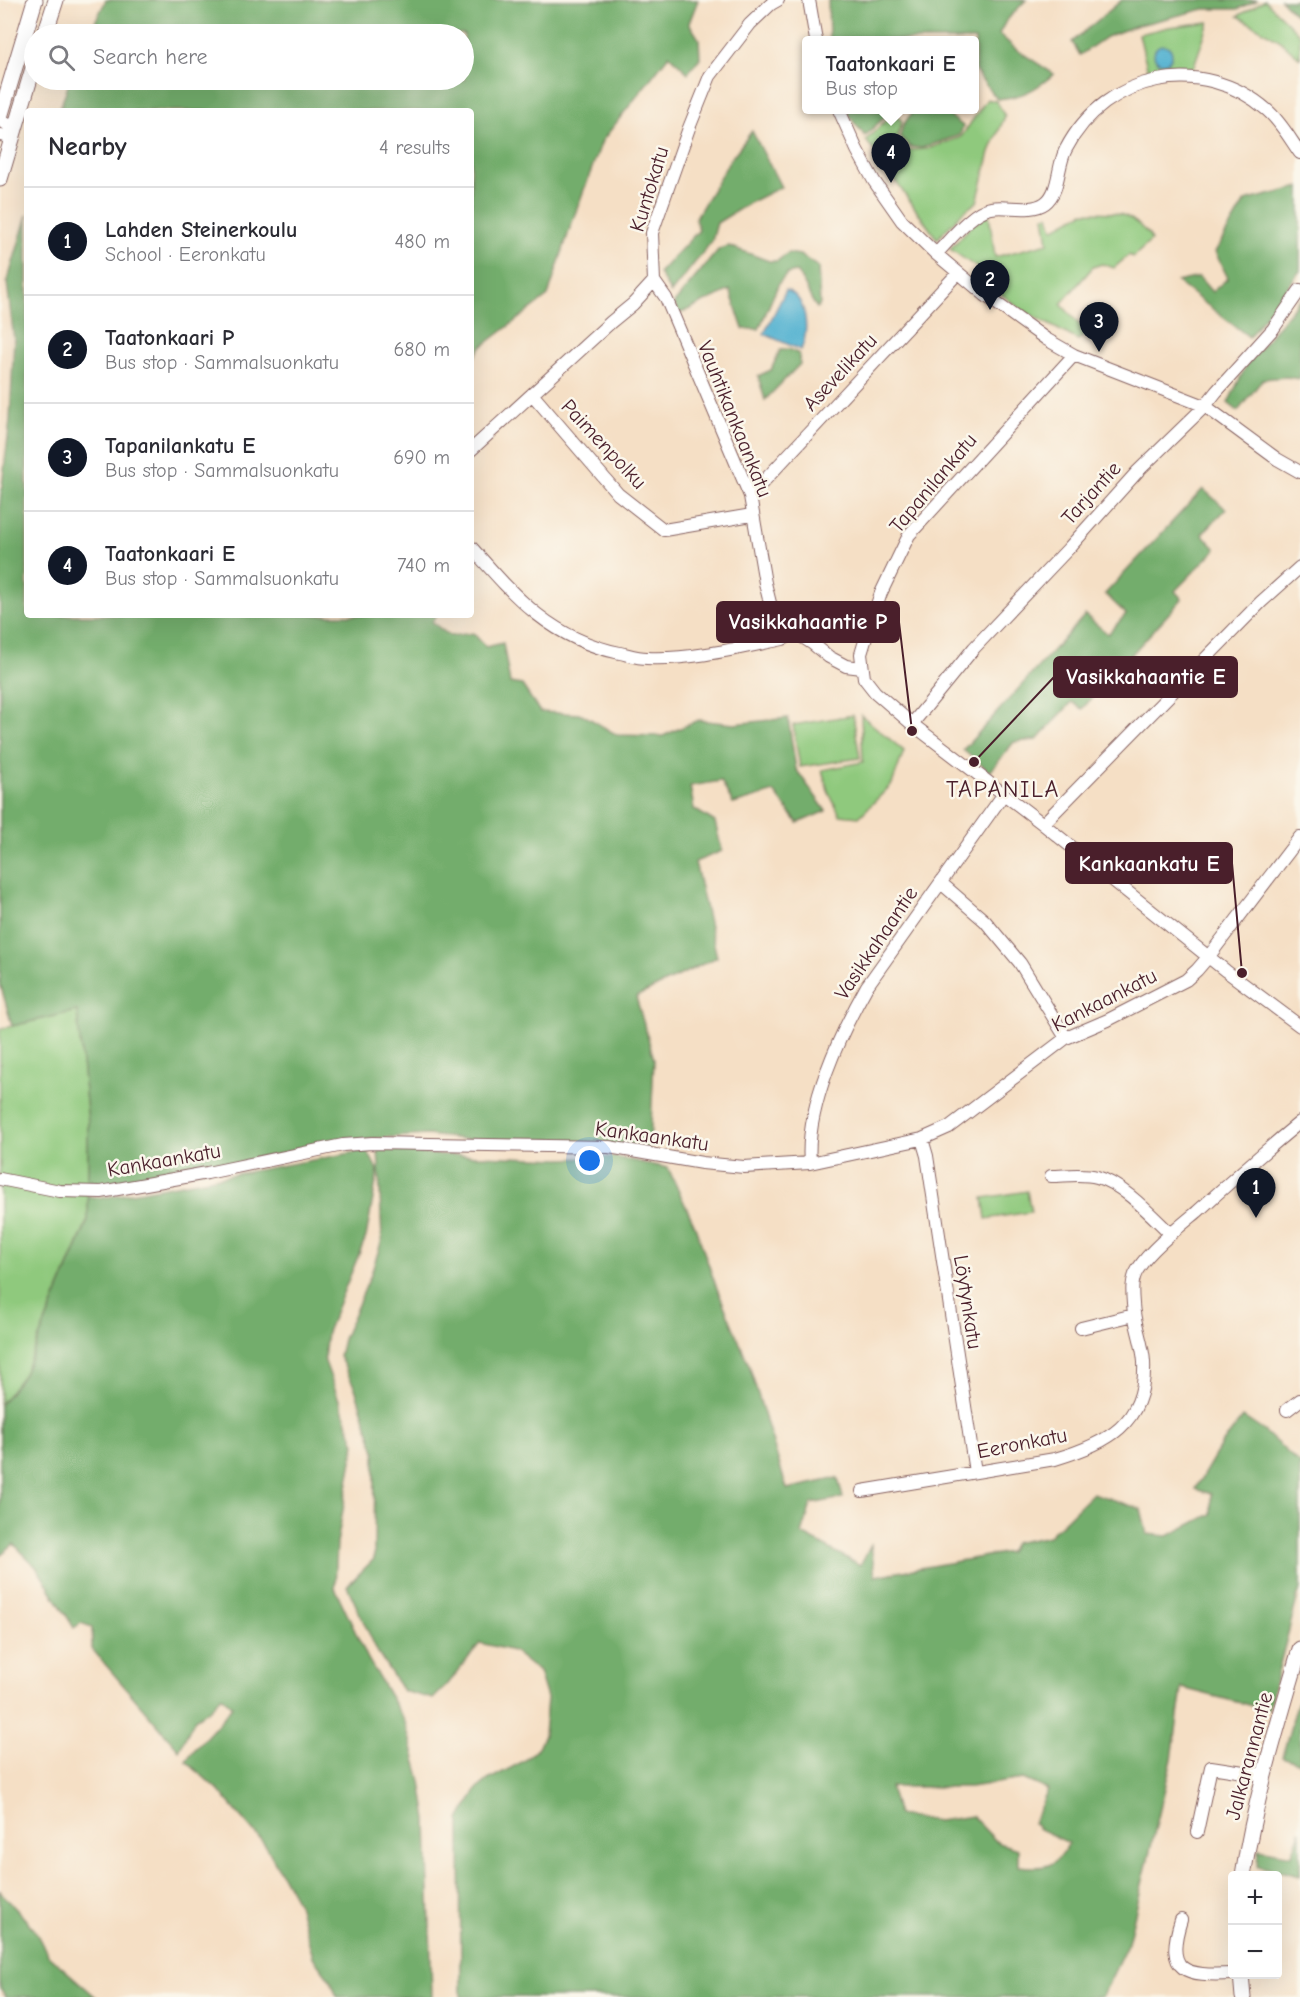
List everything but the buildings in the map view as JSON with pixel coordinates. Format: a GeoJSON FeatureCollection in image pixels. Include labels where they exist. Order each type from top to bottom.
{"type":"FeatureCollection","features":[{"type":"Feature","properties":{"kind":"main road"},"geometry":{"type":"LineString","coordinates":[[28,24],[35,0]]}},
{"type":"Feature","properties":{"kind":"main road"},"geometry":{"type":"LineString","coordinates":[[48,24],[56,0]]}},
{"type":"Feature","properties":{"kind":"main road"},"geometry":{"type":"LineString","coordinates":[[0,118],[24,37]]}},
{"type":"Feature","properties":{"kind":"main road"},"geometry":{"type":"LineString","coordinates":[[0,179],[7,134],[24,90]]}},
{"type":"Feature","properties":{"kind":"main road","name":"Jalkarannantie"},"geometry":{"type":"LineString","coordinates":[[1244,1871],[1263,1775],[1300,1649]]}},
{"type":"Feature","properties":{"kind":"main road"},"geometry":{"type":"LineString","coordinates":[[1241,1979],[1243,1997]]}},
{"type":"Feature","properties":{"kind":"street","name":"Kuntokatu"},"geometry":{"type":"LineString","coordinates":[[654,281],[652,232],[710,76],[750,24],[778,0]]}},
{"type":"Feature","properties":{"kind":"street"},"geometry":{"type":"LineString","coordinates":[[809,0],[815,36]]}},
{"type":"Feature","properties":{"kind":"street"},"geometry":{"type":"LineString","coordinates":[[936,254],[975,215],[983,210],[992,207],[1034,207],[1042,206],[1047,202],[1052,195],[1065,149],[1086,120],[1113,96],[1141,83],[1169,77],[1200,78],[1230,87],[1267,110],[1300,153]]}},
{"type":"Feature","properties":{"kind":"street"},"geometry":{"type":"LineString","coordinates":[[841,114],[874,181],[902,221],[958,273],[1024,324],[1074,355],[1205,406],[1252,441],[1300,472]]}},
{"type":"Feature","properties":{"kind":"street"},"geometry":{"type":"LineString","coordinates":[[0,118],[12,127],[7,134]]}},
{"type":"Feature","properties":{"kind":"street","name":"Asevelikatu"},"geometry":{"type":"LineString","coordinates":[[750,496],[958,273]]}},
{"type":"Feature","properties":{"kind":"street"},"geometry":{"type":"LineString","coordinates":[[474,447],[633,304],[654,281]]}},
{"type":"Feature","properties":{"kind":"street","name":"Vauhtikankaankatu"},"geometry":{"type":"LineString","coordinates":[[654,281],[666,298],[750,496],[770,603],[784,625],[795,633],[846,666],[862,668]]}},
{"type":"Feature","properties":{"kind":"street","name":"Tarjantie"},"geometry":{"type":"LineString","coordinates":[[912,724],[974,648],[1138,471],[1205,406],[1273,329],[1300,290]]}},
{"type":"Feature","properties":{"kind":"street","name":"Tapanilankatu"},"geometry":{"type":"LineString","coordinates":[[862,668],[861,654],[881,593],[909,535],[1074,355]]}},
{"type":"Feature","properties":{"kind":"street","name":"Paimenpolku"},"geometry":{"type":"LineString","coordinates":[[532,394],[618,494],[664,530],[752,515]]}},
{"type":"Feature","properties":{"kind":"street"},"geometry":{"type":"LineString","coordinates":[[474,550],[511,593],[548,624],[595,648],[646,658],[695,656],[783,639],[795,633]]}},
{"type":"Feature","properties":{"kind":"street"},"geometry":{"type":"LineString","coordinates":[[1043,824],[1253,610],[1300,567]]}},
{"type":"Feature","properties":{"kind":"street"},"geometry":{"type":"LineString","coordinates":[[862,668],[864,678],[875,692],[912,724],[1300,1026]]}},
{"type":"Feature","properties":{"kind":"street","name":"Vasikkahaantie"},"geometry":{"type":"LineString","coordinates":[[810,1163],[808,1143],[813,1119],[828,1068],[850,1016],[867,986],[1003,795]]}},
{"type":"Feature","properties":{"kind":"street","name":"Kankaankatu"},"geometry":{"type":"LineString","coordinates":[[0,1179],[60,1191],[101,1192],[342,1145],[372,1143],[609,1147],[702,1163],[744,1167],[810,1163],[922,1139],[949,1127],[1066,1038],[1108,1020],[1178,984],[1197,970],[1300,837]]}},
{"type":"Feature","properties":{"kind":"street"},"geometry":{"type":"LineString","coordinates":[[940,883],[985,921],[1014,956],[1030,977],[1066,1038]]}},
{"type":"Feature","properties":{"kind":"street","name":"Eeronkatu"},"geometry":{"type":"LineString","coordinates":[[862,1491],[1055,1459],[1083,1451],[1110,1437],[1126,1424],[1142,1393],[1144,1361],[1131,1290],[1137,1269],[1171,1234],[1300,1122]]}},
{"type":"Feature","properties":{"kind":"street","name":"Löytynkatu"},"geometry":{"type":"LineString","coordinates":[[922,1139],[927,1156],[975,1472]]}},
{"type":"Feature","properties":{"kind":"street"},"geometry":{"type":"LineString","coordinates":[[1051,1176],[1101,1178],[1123,1191],[1171,1234]]}},
{"type":"Feature","properties":{"kind":"street"},"geometry":{"type":"LineString","coordinates":[[1081,1328],[1134,1315]]}},
{"type":"Feature","properties":{"kind":"street"},"geometry":{"type":"LineString","coordinates":[[1287,1410],[1300,1400]]}},
{"type":"Feature","properties":{"kind":"street"},"geometry":{"type":"LineString","coordinates":[[1197,1832],[1212,1767],[1263,1775]]}},
{"type":"Feature","properties":{"kind":"street"},"geometry":{"type":"LineString","coordinates":[[1181,1920],[1177,1934],[1175,1956],[1177,1963],[1185,1970],[1198,1974],[1228,1974]]}},
{"type":"Feature","properties":{"kind":"green space"},"geometry":{"type":"Polygon","coordinates":[[[106,0],[698,0],[689,23],[699,39],[700,58],[688,73],[669,55],[602,141],[548,296],[480,348],[474,357],[474,108],[60,108],[66,90],[474,90],[474,24],[94,24],[106,0]]]}},
{"type":"Feature","properties":{"kind":"green space"},"geometry":{"type":"Polygon","coordinates":[[[828,0],[1026,0],[1006,21],[999,34],[1017,50],[1054,74],[1027,92],[1014,97],[997,99],[979,76],[979,36],[829,36],[828,0]]]}},
{"type":"Feature","properties":{"kind":"green space"},"geometry":{"type":"Polygon","coordinates":[[[1122,0],[1258,0],[1238,9],[1204,9],[1135,26],[1106,37],[1080,55],[1072,42],[1122,0]]]}},
{"type":"Feature","properties":{"kind":"green space"},"geometry":{"type":"Polygon","coordinates":[[[1265,0],[1300,35],[1300,58],[1279,40],[1238,16],[1265,0]]]}},
{"type":"Feature","properties":{"kind":"green space"},"geometry":{"type":"Polygon","coordinates":[[[1281,0],[1300,0],[1300,19],[1281,0]]]}},
{"type":"Feature","properties":{"kind":"green space"},"geometry":{"type":"Polygon","coordinates":[[[1209,22],[1194,66],[1189,73],[1148,72],[1139,34],[1169,27],[1209,22]]]}},
{"type":"Feature","properties":{"kind":"green space"},"geometry":{"type":"Polygon","coordinates":[[[987,99],[996,101],[1005,116],[990,152],[977,202],[962,213],[937,239],[866,140],[894,114],[902,121],[897,138],[910,150],[927,149],[961,137],[979,114],[987,99]]]}},
{"type":"Feature","properties":{"kind":"green space"},"geometry":{"type":"Polygon","coordinates":[[[848,114],[888,114],[865,136],[848,114]]]}},
{"type":"Feature","properties":{"kind":"green space"},"geometry":{"type":"Polygon","coordinates":[[[911,114],[947,114],[963,126],[960,135],[922,148],[910,147],[900,137],[903,125],[911,114]]]}},
{"type":"Feature","properties":{"kind":"green space"},"geometry":{"type":"Polygon","coordinates":[[[752,131],[781,187],[717,223],[712,241],[671,293],[659,273],[699,230],[695,219],[730,160],[752,131]]]}},
{"type":"Feature","properties":{"kind":"green space"},"geometry":{"type":"Polygon","coordinates":[[[1300,187],[1300,271],[1249,337],[1177,282],[1199,277],[1212,292],[1228,278],[1215,252],[1245,201],[1300,187]]]}},
{"type":"Feature","properties":{"kind":"green space"},"geometry":{"type":"Polygon","coordinates":[[[1084,212],[1116,213],[1130,218],[1146,232],[1151,241],[1133,257],[1129,255],[1114,268],[1102,264],[1093,267],[1061,304],[1087,333],[1078,340],[1020,309],[989,284],[980,270],[950,249],[973,224],[989,214],[995,257],[1048,243],[1044,216],[1049,215],[1053,229],[1084,212]]]}},
{"type":"Feature","properties":{"kind":"green space"},"geometry":{"type":"Polygon","coordinates":[[[24,225],[24,618],[435,618],[432,622],[450,636],[473,633],[486,647],[503,643],[510,683],[522,685],[540,712],[582,714],[617,735],[663,736],[698,720],[734,724],[788,718],[796,769],[826,811],[798,823],[774,792],[733,804],[721,781],[690,786],[694,809],[715,822],[722,851],[695,862],[717,957],[636,997],[654,1059],[650,1148],[562,1140],[471,1140],[427,1135],[378,1138],[142,1181],[104,1185],[88,1182],[88,1122],[77,1011],[12,1026],[0,983],[0,502],[10,420],[14,339],[7,283],[24,225]]]}},
{"type":"Feature","properties":{"kind":"green space"},"geometry":{"type":"Polygon","coordinates":[[[729,246],[769,261],[777,261],[788,253],[800,255],[818,267],[820,304],[817,308],[796,272],[787,274],[779,283],[759,329],[743,329],[730,290],[679,314],[674,303],[719,249],[729,246]]]}},
{"type":"Feature","properties":{"kind":"green space"},"geometry":{"type":"Polygon","coordinates":[[[1300,299],[1300,379],[1286,377],[1263,379],[1238,411],[1228,403],[1246,366],[1300,299]]]}},
{"type":"Feature","properties":{"kind":"green space"},"geometry":{"type":"Polygon","coordinates":[[[789,349],[799,354],[800,364],[765,400],[758,376],[771,370],[780,350],[789,349]]]}},
{"type":"Feature","properties":{"kind":"green space"},"geometry":{"type":"Polygon","coordinates":[[[1203,489],[1226,509],[1202,534],[1216,549],[1175,591],[1182,599],[1082,709],[1072,702],[1037,740],[1014,742],[990,772],[963,750],[1085,615],[1108,634],[1126,614],[1105,594],[1203,489]]]}},
{"type":"Feature","properties":{"kind":"green space"},"geometry":{"type":"Polygon","coordinates":[[[853,715],[860,758],[800,767],[793,725],[853,715]]]}},
{"type":"Feature","properties":{"kind":"green space"},"geometry":{"type":"Polygon","coordinates":[[[861,715],[904,751],[892,784],[859,817],[840,815],[828,791],[822,770],[863,762],[861,715]]]}},
{"type":"Feature","properties":{"kind":"green space"},"geometry":{"type":"Polygon","coordinates":[[[77,1010],[88,1122],[88,1219],[24,1374],[0,1405],[0,1029],[77,1010]]]}},
{"type":"Feature","properties":{"kind":"green space"},"geometry":{"type":"Polygon","coordinates":[[[378,1148],[428,1154],[561,1159],[615,1157],[668,1168],[695,1226],[716,1286],[749,1365],[787,1489],[838,1478],[843,1498],[811,1504],[802,1534],[860,1565],[871,1545],[875,1576],[1009,1552],[1014,1543],[1049,1536],[1093,1493],[1141,1509],[1147,1534],[1168,1536],[1211,1514],[1211,1494],[1195,1489],[1221,1445],[1243,1417],[1264,1431],[1300,1464],[1300,1588],[1268,1710],[1182,1688],[1172,1759],[1128,1943],[1102,1997],[461,1997],[460,1820],[476,1790],[488,1780],[524,1761],[538,1748],[544,1735],[547,1698],[539,1672],[513,1651],[480,1643],[448,1684],[433,1699],[403,1691],[378,1653],[347,1586],[374,1559],[375,1451],[355,1388],[339,1356],[343,1339],[370,1277],[382,1240],[378,1148]],[[1023,1779],[970,1787],[890,1787],[898,1815],[938,1821],[972,1816],[998,1843],[1018,1849],[1018,1866],[1036,1867],[1043,1867],[1054,1862],[1069,1843],[1039,1829],[1033,1823],[1048,1790],[1023,1779]]]}},
{"type":"Feature","properties":{"kind":"green space"},"geometry":{"type":"Polygon","coordinates":[[[367,1150],[378,1171],[366,1237],[327,1332],[324,1359],[355,1444],[337,1543],[335,1588],[368,1659],[405,1722],[421,1781],[427,1820],[432,1997],[337,1997],[331,1981],[313,1957],[298,1904],[266,1846],[218,1790],[186,1761],[232,1706],[221,1696],[210,1709],[195,1719],[179,1750],[92,1649],[92,1627],[81,1623],[74,1628],[37,1568],[14,1544],[0,1555],[0,1405],[24,1374],[88,1220],[88,1196],[102,1198],[367,1150]]]}},
{"type":"Feature","properties":{"kind":"green space"},"geometry":{"type":"Polygon","coordinates":[[[1027,1191],[1031,1212],[986,1219],[983,1198],[1027,1191]]]}},
{"type":"Feature","properties":{"kind":"green space"},"geometry":{"type":"Polygon","coordinates":[[[1300,1694],[1300,1763],[1282,1757],[1300,1694]]]}},
{"type":"Feature","properties":{"kind":"green space"},"geometry":{"type":"Polygon","coordinates":[[[1300,1831],[1300,1876],[1258,1866],[1259,1849],[1292,1855],[1300,1831]]]}},
{"type":"Feature","properties":{"kind":"green space"},"geometry":{"type":"Polygon","coordinates":[[[0,1891],[34,1929],[48,1955],[96,1997],[6,1997],[0,1988],[0,1891]]]}},
{"type":"Feature","properties":{"kind":"water"},"geometry":{"type":"Polygon","coordinates":[[[1159,45],[1167,45],[1172,50],[1170,61],[1159,63],[1154,58],[1154,50],[1159,45]]]}},
{"type":"Feature","properties":{"kind":"water"},"geometry":{"type":"Polygon","coordinates":[[[786,290],[799,300],[803,307],[806,325],[801,350],[764,334],[786,290]]]}},
{"type":"Feature","properties":{"kind":"place","name":"Taatonkaari E"},"geometry":{"type":"Point","coordinates":[891,183]}},
{"type":"Feature","properties":{"kind":"place","name":"Taatonkaari P"},"geometry":{"type":"Point","coordinates":[990,310]}},
{"type":"Feature","properties":{"kind":"place","name":"Tapanilankatu E"},"geometry":{"type":"Point","coordinates":[1099,352]}},
{"type":"Feature","properties":{"kind":"place","name":"Vasikkahaantie P"},"geometry":{"type":"Point","coordinates":[912,731]}},
{"type":"Feature","properties":{"kind":"place","name":"Vasikkahaantie E"},"geometry":{"type":"Point","coordinates":[974,762]}},
{"type":"Feature","properties":{"kind":"place","name":"Kankaankatu E"},"geometry":{"type":"Point","coordinates":[1242,973]}},
{"type":"Feature","properties":{"kind":"place","name":"Lahden Steinerkoulu"},"geometry":{"type":"Point","coordinates":[1256,1218]}},
{"type":"Feature","properties":{"kind":"district","name":"TAPANILA"},"geometry":{"type":"Point","coordinates":[1003,789]}}]}
